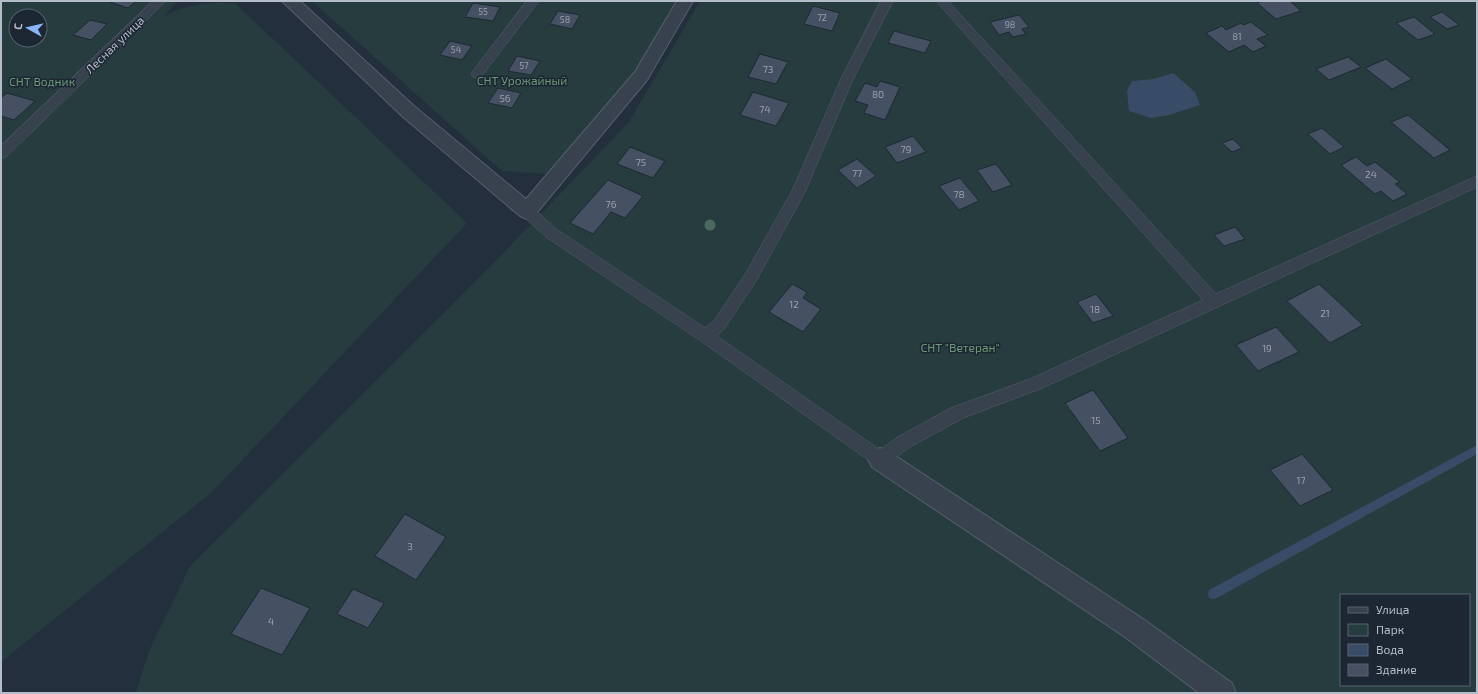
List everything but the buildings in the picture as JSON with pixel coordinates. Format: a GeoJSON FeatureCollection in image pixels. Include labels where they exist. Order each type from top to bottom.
{"type":"FeatureCollection","features":[{"type":"Feature","properties":{"kind":"street"},"geometry":{"type":"LineString","coordinates":[[290,1],[408,112],[527,211],[641,76],[685,1]]}},
{"type":"Feature","properties":{"kind":"street"},"geometry":{"type":"LineString","coordinates":[[880,459],[1134,628],[1222,693]]}},
{"type":"Feature","properties":{"kind":"lane","name":"Лесная улица"},"geometry":{"type":"LineString","coordinates":[[1,154],[160,1]]}},
{"type":"Feature","properties":{"kind":"lane"},"geometry":{"type":"LineString","coordinates":[[477,74],[533,1]]}},
{"type":"Feature","properties":{"kind":"lane"},"geometry":{"type":"LineString","coordinates":[[706,336],[719,325],[751,277],[798,192],[847,79],[886,1]]}},
{"type":"Feature","properties":{"kind":"lane"},"geometry":{"type":"LineString","coordinates":[[942,1],[1214,302]]}},
{"type":"Feature","properties":{"kind":"lane"},"geometry":{"type":"LineString","coordinates":[[527,211],[551,233],[706,336],[880,459],[904,442],[957,413],[1035,384],[1477,182]]}},
{"type":"Feature","properties":{"kind":"green space","name":"СНТ Водник"},"geometry":{"type":"Polygon","coordinates":[[[1,1],[178,1],[162,18],[178,10],[208,3],[236,4],[467,223],[212,492],[1,662],[1,1]]]}},
{"type":"Feature","properties":{"kind":"green space","name":"СНТ Урожайный"},"geometry":{"type":"Polygon","coordinates":[[[312,1],[679,1],[636,74],[549,174],[502,171],[312,1]]]}},
{"type":"Feature","properties":{"kind":"green space","name":"СНТ \"Ветеран\""},"geometry":{"type":"Polygon","coordinates":[[[700,1],[1477,1],[1477,693],[136,693],[149,651],[190,566],[483,274],[629,122],[700,1]]]}},
{"type":"Feature","properties":{"kind":"water"},"geometry":{"type":"Polygon","coordinates":[[[1173,73],[1195,92],[1200,105],[1169,115],[1151,118],[1129,111],[1127,91],[1132,81],[1154,79],[1173,73]]]}},
{"type":"Feature","properties":{"kind":"waterway"},"geometry":{"type":"LineString","coordinates":[[1213,594],[1477,449]]}}]}
